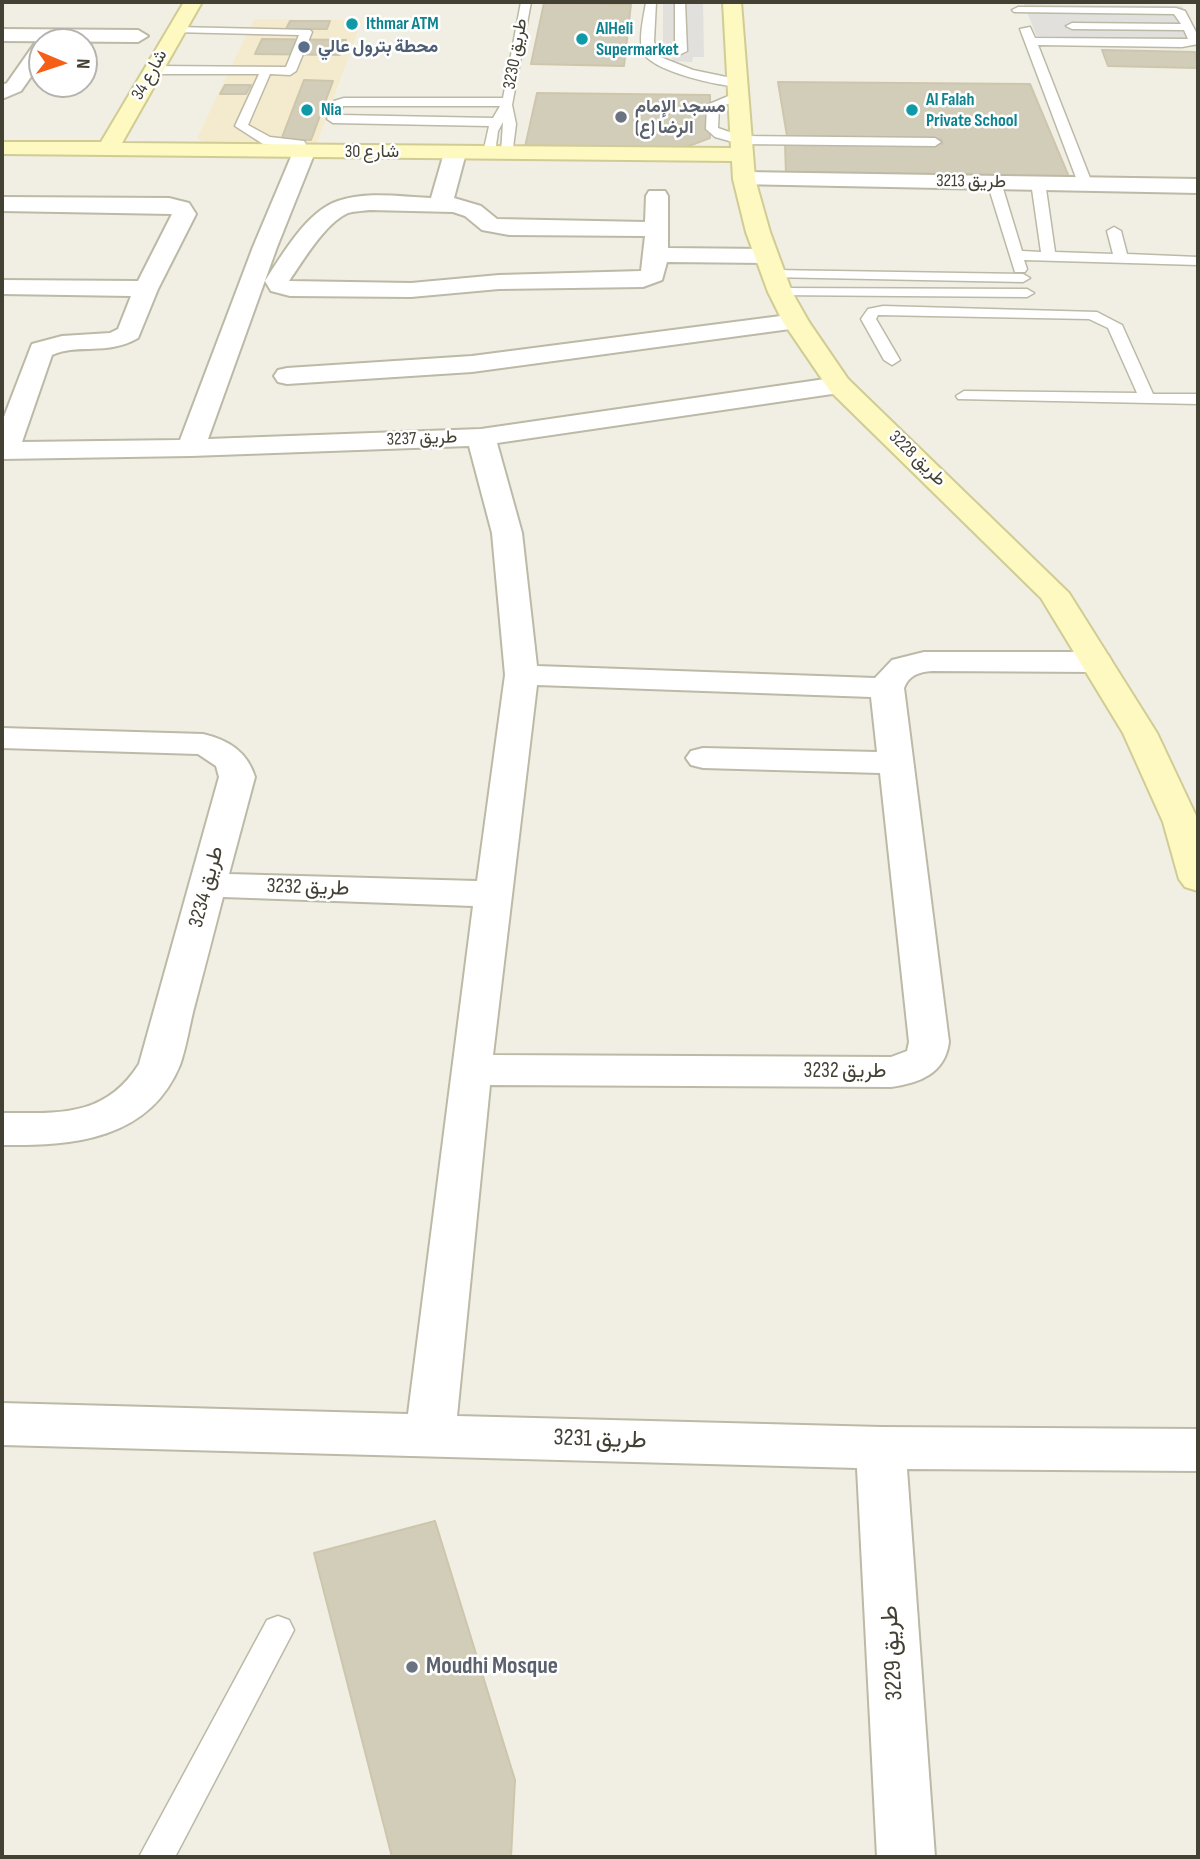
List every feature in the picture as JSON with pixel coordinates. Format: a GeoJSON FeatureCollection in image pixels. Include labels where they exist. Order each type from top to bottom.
{"type":"FeatureCollection","features":[{"type":"Feature","properties":{"kind":"street","name":"شارع 34"},"geometry":{"type":"LineString","coordinates":[[108,149],[192,2]]}},
{"type":"Feature","properties":{"kind":"street","name":"طريق 3228"},"geometry":{"type":"LineString","coordinates":[[732,2],[742,158],[773,274],[796,322],[839,385],[1053,593],[1140,733],[1181,822],[1198,879]]}},
{"type":"Feature","properties":{"kind":"street"},"geometry":{"type":"LineString","coordinates":[[2,35],[28,39]]}},
{"type":"Feature","properties":{"kind":"street"},"geometry":{"type":"LineString","coordinates":[[98,39],[138,36]]}},
{"type":"Feature","properties":{"kind":"street"},"geometry":{"type":"LineString","coordinates":[[2,93],[14,87],[28,67]]}},
{"type":"Feature","properties":{"kind":"street","name":"شارع 30"},"geometry":{"type":"LineString","coordinates":[[2,148],[742,158]]}},
{"type":"Feature","properties":{"kind":"street"},"geometry":{"type":"LineString","coordinates":[[191,448],[301,152]]}},
{"type":"Feature","properties":{"kind":"street"},"geometry":{"type":"LineString","coordinates":[[441,204],[455,153]]}},
{"type":"Feature","properties":{"kind":"street","name":"طريق 3213"},"geometry":{"type":"LineString","coordinates":[[742,158],[994,182],[1198,186]]}},
{"type":"Feature","properties":{"kind":"street"},"geometry":{"type":"LineString","coordinates":[[657,196],[657,229],[653,275],[635,281],[499,282],[402,290],[296,290],[278,284],[304,241],[338,209],[361,203],[441,204],[465,208],[473,211],[483,222],[499,227],[657,229]]}},
{"type":"Feature","properties":{"kind":"street"},"geometry":{"type":"LineString","coordinates":[[2,204],[161,205],[181,208],[184,214],[146,289],[129,333],[110,341],[44,348],[16,382],[3,451]]}},
{"type":"Feature","properties":{"kind":"street"},"geometry":{"type":"LineString","coordinates":[[655,255],[773,274]]}},
{"type":"Feature","properties":{"kind":"street"},"geometry":{"type":"LineString","coordinates":[[2,286],[146,289]]}},
{"type":"Feature","properties":{"kind":"street"},"geometry":{"type":"LineString","coordinates":[[287,376],[462,366],[796,322]]}},
{"type":"Feature","properties":{"kind":"street","name":"طريق 3237"},"geometry":{"type":"LineString","coordinates":[[3,451],[191,448],[481,437],[839,385]]}},
{"type":"Feature","properties":{"kind":"street"},"geometry":{"type":"LineString","coordinates":[[430,1435],[492,894],[522,676],[507,533],[481,437]]}},
{"type":"Feature","properties":{"kind":"street"},"geometry":{"type":"LineString","coordinates":[[522,676],[887,688],[890,678],[899,669],[932,660],[1096,662]]}},
{"type":"Feature","properties":{"kind":"street","name":"طريق 3232"},"geometry":{"type":"LineString","coordinates":[[471,1070],[891,1072],[916,1067],[924,1060],[929,1042],[887,688]]}},
{"type":"Feature","properties":{"kind":"street","name":"طريق 3234"},"geometry":{"type":"LineString","coordinates":[[2,738],[202,744],[228,757],[235,767],[237,778],[159,1065],[151,1081],[120,1110],[75,1128],[2,1129]]}},
{"type":"Feature","properties":{"kind":"street"},"geometry":{"type":"LineString","coordinates":[[704,758],[895,763]]}},
{"type":"Feature","properties":{"kind":"street","name":"طريق 3232"},"geometry":{"type":"LineString","coordinates":[[208,884],[492,894]]}},
{"type":"Feature","properties":{"kind":"street","name":"طريق 3231"},"geometry":{"type":"LineString","coordinates":[[2,1424],[881,1448],[1198,1450]]}},
{"type":"Feature","properties":{"kind":"street","name":"طريق 3229"},"geometry":{"type":"LineString","coordinates":[[881,1448],[906,1857]]}},
{"type":"Feature","properties":{"kind":"lane","name":"طريق 3230"},"geometry":{"type":"LineString","coordinates":[[498,153],[510,124],[507,104],[526,2]]}},
{"type":"Feature","properties":{"kind":"lane"},"geometry":{"type":"LineString","coordinates":[[651,2],[668,42]]}},
{"type":"Feature","properties":{"kind":"lane"},"geometry":{"type":"LineString","coordinates":[[680,2],[668,42],[649,52],[654,59],[667,65],[738,89]]}},
{"type":"Feature","properties":{"kind":"lane"},"geometry":{"type":"LineString","coordinates":[[1030,41],[1191,43],[1195,40],[1181,13],[1176,11],[1051,10],[1017,6],[1030,41],[1085,183]]}},
{"type":"Feature","properties":{"kind":"lane"},"geometry":{"type":"LineString","coordinates":[[1051,10],[1067,42]]}},
{"type":"Feature","properties":{"kind":"lane"},"geometry":{"type":"LineString","coordinates":[[1059,26],[1188,27]]}},
{"type":"Feature","properties":{"kind":"lane"},"geometry":{"type":"LineString","coordinates":[[153,70],[290,71],[306,32],[176,30]]}},
{"type":"Feature","properties":{"kind":"lane"},"geometry":{"type":"LineString","coordinates":[[266,71],[241,125],[267,141],[300,144],[301,152]]}},
{"type":"Feature","properties":{"kind":"lane"},"geometry":{"type":"LineString","coordinates":[[495,122],[333,119],[338,104],[344,102],[507,104]]}},
{"type":"Feature","properties":{"kind":"lane","name":"طريق 3230"},"geometry":{"type":"LineString","coordinates":[[498,153],[495,122],[507,104]]}},
{"type":"Feature","properties":{"kind":"lane"},"geometry":{"type":"LineString","coordinates":[[742,158],[936,142]]}},
{"type":"Feature","properties":{"kind":"lane"},"geometry":{"type":"LineString","coordinates":[[994,182],[1034,312]]}},
{"type":"Feature","properties":{"kind":"lane"},"geometry":{"type":"LineString","coordinates":[[1038,183],[1049,256]]}},
{"type":"Feature","properties":{"kind":"lane"},"geometry":{"type":"LineString","coordinates":[[1114,231],[1121,258]]}},
{"type":"Feature","properties":{"kind":"lane"},"geometry":{"type":"LineString","coordinates":[[1015,255],[1198,261]]}},
{"type":"Feature","properties":{"kind":"lane"},"geometry":{"type":"LineString","coordinates":[[773,274],[1023,278]]}},
{"type":"Feature","properties":{"kind":"lane"},"geometry":{"type":"LineString","coordinates":[[773,274],[1027,293]]}},
{"type":"Feature","properties":{"kind":"lane"},"geometry":{"type":"LineString","coordinates":[[892,360],[868,319],[873,312],[1034,312],[1093,315],[1114,325],[1147,398]]}},
{"type":"Feature","properties":{"kind":"lane"},"geometry":{"type":"LineString","coordinates":[[964,396],[1198,399]]}},
{"type":"Feature","properties":{"kind":"lane"},"geometry":{"type":"LineString","coordinates":[[156,1857],[278,1630]]}},
{"type":"Feature","properties":{"kind":"shaded area"},"geometry":{"type":"Polygon","coordinates":[[[663,2],[703,2],[704,57],[693,57],[692,62],[672,61],[673,56],[663,55],[663,2]]]}},
{"type":"Feature","properties":{"kind":"shaded area"},"geometry":{"type":"Polygon","coordinates":[[[1024,4],[1182,6],[1198,35],[1198,47],[1040,45],[1024,4]]]}},
{"type":"Feature","properties":{"kind":"shaded area"},"geometry":{"type":"Polygon","coordinates":[[[254,19],[362,20],[316,146],[210,145],[197,138],[254,19]]]}},
{"type":"Feature","properties":{"kind":"building","name":"AlHeli Supermarket"},"geometry":{"type":"Polygon","coordinates":[[[544,3],[631,4],[624,66],[531,64],[544,3]]]}},
{"type":"Feature","properties":{"kind":"building"},"geometry":{"type":"Polygon","coordinates":[[[290,21],[330,21],[327,29],[286,29],[290,21]]]}},
{"type":"Feature","properties":{"kind":"building"},"geometry":{"type":"Polygon","coordinates":[[[262,39],[346,40],[340,55],[255,54],[262,39]]]}},
{"type":"Feature","properties":{"kind":"building"},"geometry":{"type":"Polygon","coordinates":[[[1102,50],[1195,52],[1198,68],[1108,66],[1102,50]]]}},
{"type":"Feature","properties":{"kind":"building","name":"Nia"},"geometry":{"type":"Polygon","coordinates":[[[304,80],[333,81],[311,140],[281,140],[304,80]]]}},
{"type":"Feature","properties":{"kind":"building","name":"Al Falah Private School"},"geometry":{"type":"Polygon","coordinates":[[[778,82],[1030,84],[1069,177],[786,175],[785,143],[943,144],[941,139],[787,136],[778,82]]]}},
{"type":"Feature","properties":{"kind":"building"},"geometry":{"type":"Polygon","coordinates":[[[225,85],[251,85],[246,94],[220,94],[225,85]]]}},
{"type":"Feature","properties":{"kind":"building","name":"مسجد الإمام الرضا (ع)"},"geometry":{"type":"Polygon","coordinates":[[[537,93],[710,95],[710,138],[678,150],[525,147],[537,93]]]}},
{"type":"Feature","properties":{"kind":"building","name":"Moudhi Mosque"},"geometry":{"type":"Polygon","coordinates":[[[435,1521],[515,1780],[511,1857],[392,1857],[314,1553],[435,1521]]]}},
{"type":"Feature","properties":{"kind":"place","name":"Ithmar ATM"},"geometry":{"type":"Point","coordinates":[352,24]}},
{"type":"Feature","properties":{"kind":"place","name":"AlHeli Supermarket"},"geometry":{"type":"Point","coordinates":[582,39]}},
{"type":"Feature","properties":{"kind":"place","name":"محطة بترول عالي"},"geometry":{"type":"Point","coordinates":[304,47]}},
{"type":"Feature","properties":{"kind":"place","name":"Nia"},"geometry":{"type":"Point","coordinates":[307,110]}},
{"type":"Feature","properties":{"kind":"place","name":"Al Falah Private School"},"geometry":{"type":"Point","coordinates":[912,110]}},
{"type":"Feature","properties":{"kind":"place","name":"مسجد الإمام الرضا (ع)"},"geometry":{"type":"Point","coordinates":[621,117]}},
{"type":"Feature","properties":{"kind":"place","name":"Moudhi Mosque"},"geometry":{"type":"Point","coordinates":[412,1667]}}]}
